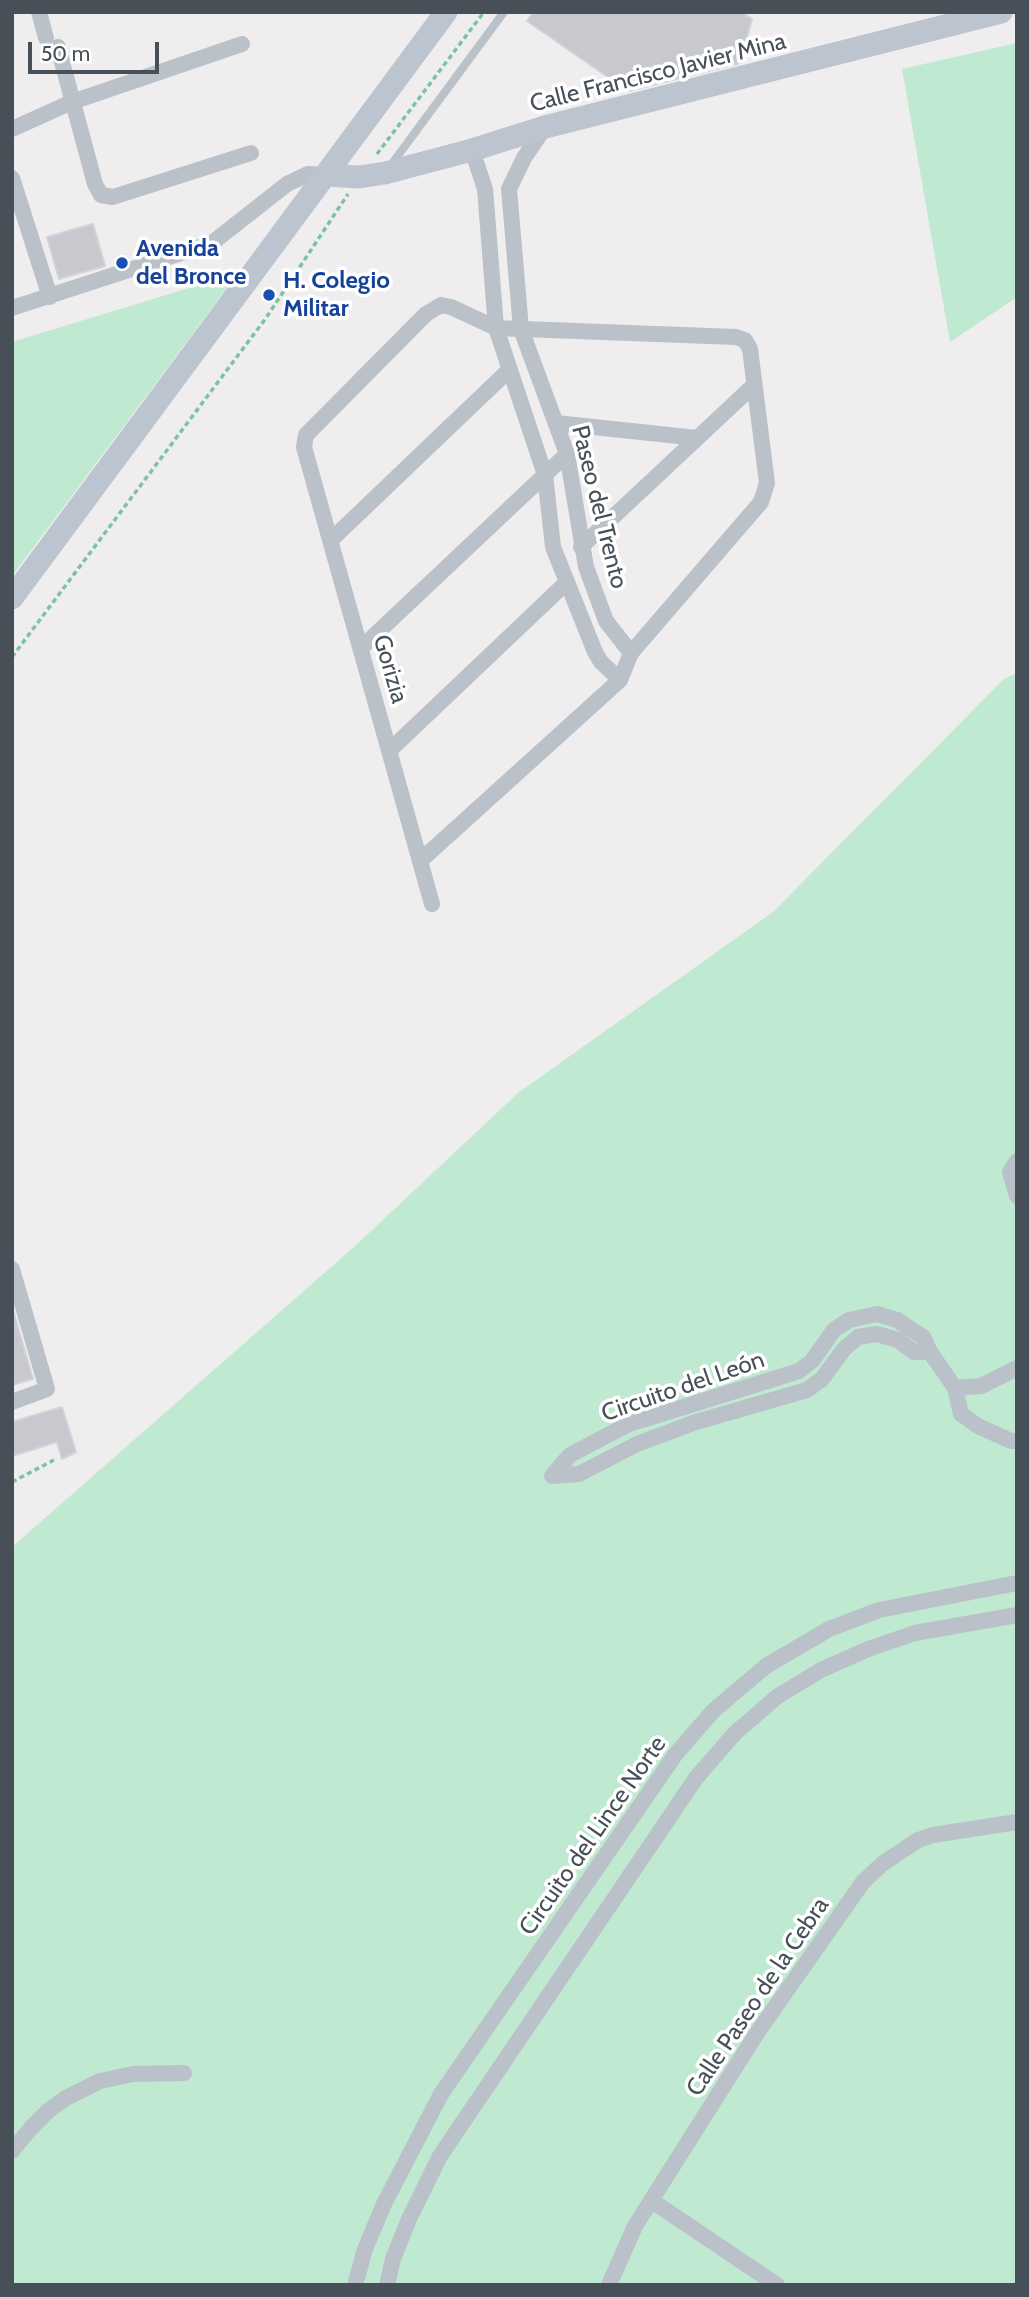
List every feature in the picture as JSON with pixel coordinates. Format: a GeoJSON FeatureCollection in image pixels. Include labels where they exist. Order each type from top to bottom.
{"type":"FeatureCollection","features":[{"type":"Feature","properties":{"kind":"street"},"geometry":{"type":"LineString","coordinates":[[39,12],[72,102],[95,184],[101,195],[113,197],[251,153]]}},
{"type":"Feature","properties":{"kind":"street"},"geometry":{"type":"LineString","coordinates":[[12,598],[446,12]]}},
{"type":"Feature","properties":{"kind":"street","name":"Calle Francisco Javier Mina"},"geometry":{"type":"LineString","coordinates":[[326,175],[359,177],[386,173],[545,127],[1001,12]]}},
{"type":"Feature","properties":{"kind":"street"},"geometry":{"type":"LineString","coordinates":[[12,129],[72,102],[242,44]]}},
{"type":"Feature","properties":{"kind":"street"},"geometry":{"type":"LineString","coordinates":[[485,189],[509,189],[524,158],[545,127]]}},
{"type":"Feature","properties":{"kind":"street","name":"Paseo del Trento"},"geometry":{"type":"LineString","coordinates":[[472,150],[485,189],[496,328],[545,475],[553,547],[595,652],[601,662],[620,680]]}},
{"type":"Feature","properties":{"kind":"street"},"geometry":{"type":"LineString","coordinates":[[12,290],[15,307],[212,243],[287,184],[308,174],[326,175]]}},
{"type":"Feature","properties":{"kind":"street"},"geometry":{"type":"LineString","coordinates":[[12,178],[50,296]]}},
{"type":"Feature","properties":{"kind":"street","name":"Paseo del Trento"},"geometry":{"type":"LineString","coordinates":[[509,189],[521,329],[567,454],[581,547],[606,621],[631,653]]}},
{"type":"Feature","properties":{"kind":"street","name":"Gorizia"},"geometry":{"type":"LineString","coordinates":[[432,904],[304,447],[306,435],[426,314],[441,305],[496,328]]}},
{"type":"Feature","properties":{"kind":"street"},"geometry":{"type":"LineString","coordinates":[[420,861],[620,680],[631,653],[761,502],[766,482],[750,349],[745,340],[736,337],[496,328]]}},
{"type":"Feature","properties":{"kind":"street"},"geometry":{"type":"LineString","coordinates":[[331,540],[509,370]]}},
{"type":"Feature","properties":{"kind":"street"},"geometry":{"type":"LineString","coordinates":[[581,547],[754,384]]}},
{"type":"Feature","properties":{"kind":"street"},"geometry":{"type":"LineString","coordinates":[[556,423],[696,438]]}},
{"type":"Feature","properties":{"kind":"street"},"geometry":{"type":"LineString","coordinates":[[361,648],[567,454]]}},
{"type":"Feature","properties":{"kind":"street"},"geometry":{"type":"LineString","coordinates":[[389,751],[567,582]]}},
{"type":"Feature","properties":{"kind":"street"},"geometry":{"type":"LineString","coordinates":[[1017,1161],[1010,1172],[1017,1196]]}},
{"type":"Feature","properties":{"kind":"street"},"geometry":{"type":"LineString","coordinates":[[12,1269],[16,1293],[47,1389],[12,1402]]}},
{"type":"Feature","properties":{"kind":"street","name":"Circuito del León"},"geometry":{"type":"LineString","coordinates":[[930,1353],[914,1352],[898,1340],[877,1334],[858,1337],[844,1349],[822,1379],[807,1390],[696,1422],[637,1444],[579,1475],[552,1476],[570,1455],[629,1424],[799,1371],[812,1361],[834,1330],[849,1320],[877,1314],[897,1320],[923,1337],[930,1353],[955,1388],[961,1414],[978,1426],[1011,1441],[1017,1440]]}},
{"type":"Feature","properties":{"kind":"street"},"geometry":{"type":"LineString","coordinates":[[955,1388],[981,1386],[1017,1368]]}},
{"type":"Feature","properties":{"kind":"street","name":"Circuito del Lince Norte"},"geometry":{"type":"LineString","coordinates":[[355,2285],[365,2249],[384,2204],[441,2094],[675,1755],[713,1711],[766,1666],[829,1629],[878,1610],[1017,1583]]}},
{"type":"Feature","properties":{"kind":"street","name":"Circuito del Lince Norte"},"geometry":{"type":"LineString","coordinates":[[387,2285],[393,2259],[409,2219],[440,2156],[696,1778],[735,1733],[778,1696],[821,1670],[868,1649],[915,1633],[1017,1615]]}},
{"type":"Feature","properties":{"kind":"street","name":"Calle Paseo de la Cebra"},"geometry":{"type":"LineString","coordinates":[[609,2285],[621,2254],[652,2201],[757,2033],[863,1882],[882,1864],[918,1840],[933,1835],[1017,1822]]}},
{"type":"Feature","properties":{"kind":"street"},"geometry":{"type":"LineString","coordinates":[[12,2151],[49,2110],[91,2085],[133,2074],[184,2073]]}},
{"type":"Feature","properties":{"kind":"street"},"geometry":{"type":"LineString","coordinates":[[652,2201],[778,2285]]}},
{"type":"Feature","properties":{"kind":"lane"},"geometry":{"type":"LineString","coordinates":[[386,173],[504,12]]}},
{"type":"Feature","properties":{"kind":"path"},"geometry":{"type":"LineString","coordinates":[[12,657],[266,318],[359,177],[484,12]]}},
{"type":"Feature","properties":{"kind":"path"},"geometry":{"type":"LineString","coordinates":[[12,1482],[54,1460]]}},
{"type":"Feature","properties":{"kind":"green space"},"geometry":{"type":"Polygon","coordinates":[[[1017,43],[1017,297],[950,342],[902,69],[1017,43]]]}},
{"type":"Feature","properties":{"kind":"green space"},"geometry":{"type":"Polygon","coordinates":[[[238,273],[12,576],[12,342],[238,273]]]}},
{"type":"Feature","properties":{"kind":"green space"},"geometry":{"type":"Polygon","coordinates":[[[1017,673],[1017,2285],[12,2285],[12,1547],[354,1247],[518,1093],[773,912],[1004,679],[1017,673]]]}},
{"type":"Feature","properties":{"kind":"building"},"geometry":{"type":"Polygon","coordinates":[[[533,12],[741,12],[752,19],[740,63],[628,91],[527,21],[533,12]]]}},
{"type":"Feature","properties":{"kind":"building"},"geometry":{"type":"Polygon","coordinates":[[[93,224],[105,266],[59,279],[47,237],[93,224]]]}},
{"type":"Feature","properties":{"kind":"building"},"geometry":{"type":"Polygon","coordinates":[[[12,1307],[33,1379],[12,1385],[12,1307]]]}},
{"type":"Feature","properties":{"kind":"building"},"geometry":{"type":"Polygon","coordinates":[[[62,1407],[76,1452],[62,1459],[57,1442],[12,1456],[12,1422],[62,1407]]]}},
{"type":"Feature","properties":{"kind":"place","name":"Avenida del Bronce"},"geometry":{"type":"Point","coordinates":[122,263]}},
{"type":"Feature","properties":{"kind":"place","name":"H. Colegio Militar"},"geometry":{"type":"Point","coordinates":[269,295]}}]}
